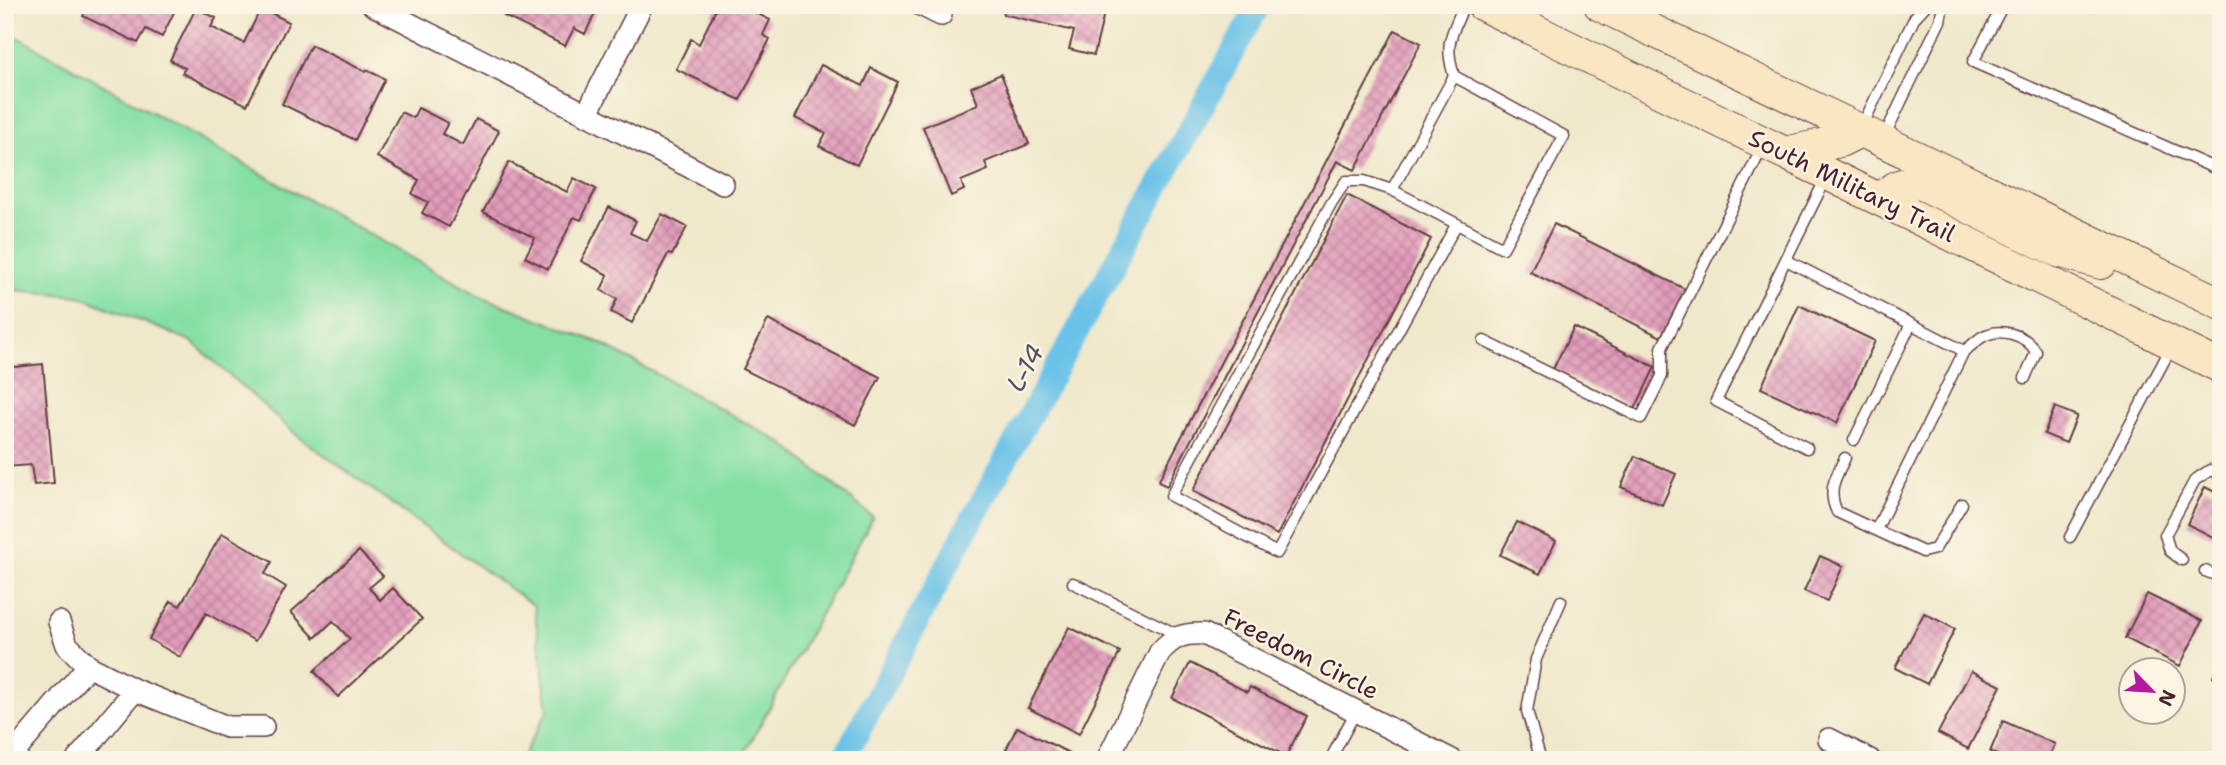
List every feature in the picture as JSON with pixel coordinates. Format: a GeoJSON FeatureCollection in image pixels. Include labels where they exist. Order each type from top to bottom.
{"type":"FeatureCollection","features":[{"type":"Feature","properties":{"kind":"main road","name":"South Military Trail"},"geometry":{"type":"LineString","coordinates":[[1483,5],[2221,367]]}},
{"type":"Feature","properties":{"kind":"main road"},"geometry":{"type":"LineString","coordinates":[[1612,8],[2221,304]]}},
{"type":"Feature","properties":{"kind":"main road"},"geometry":{"type":"LineString","coordinates":[[1775,148],[1871,136]]}},
{"type":"Feature","properties":{"kind":"main road"},"geometry":{"type":"LineString","coordinates":[[1880,199],[1894,186],[1909,182],[1922,184],[2059,251],[2176,283]]}},
{"type":"Feature","properties":{"kind":"street"},"geometry":{"type":"LineString","coordinates":[[373,5],[723,184]]}},
{"type":"Feature","properties":{"kind":"street"},"geometry":{"type":"LineString","coordinates":[[586,115],[642,5]]}},
{"type":"Feature","properties":{"kind":"street"},"geometry":{"type":"LineString","coordinates":[[921,5],[941,15]]}},
{"type":"Feature","properties":{"kind":"street"},"geometry":{"type":"LineString","coordinates":[[59,622],[67,645],[88,666],[135,690],[227,727],[263,727]]}},
{"type":"Feature","properties":{"kind":"street","name":"Freedom Circle"},"geometry":{"type":"LineString","coordinates":[[1180,636],[1186,633],[1204,634],[1452,760]]}},
{"type":"Feature","properties":{"kind":"street"},"geometry":{"type":"LineString","coordinates":[[1107,760],[1160,652],[1171,639],[1180,636]]}},
{"type":"Feature","properties":{"kind":"street"},"geometry":{"type":"LineString","coordinates":[[8,760],[88,666]]}},
{"type":"Feature","properties":{"kind":"street"},"geometry":{"type":"LineString","coordinates":[[77,760],[135,690]]}},
{"type":"Feature","properties":{"kind":"street"},"geometry":{"type":"LineString","coordinates":[[1829,739],[1870,760]]}},
{"type":"Feature","properties":{"kind":"lane"},"geometry":{"type":"LineString","coordinates":[[1392,190],[1454,76],[1448,55],[1451,35],[1464,5]]}},
{"type":"Feature","properties":{"kind":"lane"},"geometry":{"type":"LineString","coordinates":[[1871,136],[1915,17],[1926,5]]}},
{"type":"Feature","properties":{"kind":"lane"},"geometry":{"type":"LineString","coordinates":[[1871,136],[1940,21],[1943,5]]}},
{"type":"Feature","properties":{"kind":"lane"},"geometry":{"type":"LineString","coordinates":[[2003,5],[1973,62],[2221,171]]}},
{"type":"Feature","properties":{"kind":"lane"},"geometry":{"type":"LineString","coordinates":[[1454,76],[1564,136],[1503,248],[1392,190],[1364,181],[1346,181],[1171,496],[1277,553],[1456,225]]}},
{"type":"Feature","properties":{"kind":"lane"},"geometry":{"type":"LineString","coordinates":[[1484,341],[1641,418],[1662,376],[1662,348],[1775,148]]}},
{"type":"Feature","properties":{"kind":"lane"},"geometry":{"type":"LineString","coordinates":[[1807,448],[1716,401],[1828,174]]}},
{"type":"Feature","properties":{"kind":"lane"},"geometry":{"type":"LineString","coordinates":[[1786,260],[1964,351]]}},
{"type":"Feature","properties":{"kind":"lane"},"geometry":{"type":"LineString","coordinates":[[1854,440],[1911,324]]}},
{"type":"Feature","properties":{"kind":"lane"},"geometry":{"type":"LineString","coordinates":[[1876,530],[1964,351],[1982,337],[1994,332],[2020,337],[2031,342],[2036,352],[2025,378]]}},
{"type":"Feature","properties":{"kind":"lane"},"geometry":{"type":"LineString","coordinates":[[2070,537],[2173,344]]}},
{"type":"Feature","properties":{"kind":"lane"},"geometry":{"type":"LineString","coordinates":[[1845,458],[1831,488],[1831,500],[1837,512],[1923,552],[1935,550],[1962,504]]}},
{"type":"Feature","properties":{"kind":"lane"},"geometry":{"type":"LineString","coordinates":[[2182,560],[2169,551],[2165,535],[2195,480],[2210,470],[2221,474]]}},
{"type":"Feature","properties":{"kind":"lane"},"geometry":{"type":"LineString","coordinates":[[2205,571],[2221,577]]}},
{"type":"Feature","properties":{"kind":"lane"},"geometry":{"type":"LineString","coordinates":[[1073,583],[1180,636]]}},
{"type":"Feature","properties":{"kind":"lane"},"geometry":{"type":"LineString","coordinates":[[1543,760],[1527,711],[1536,659],[1561,601]]}},
{"type":"Feature","properties":{"kind":"lane"},"geometry":{"type":"LineString","coordinates":[[1330,760],[1356,711]]}},
{"type":"Feature","properties":{"kind":"green space"},"geometry":{"type":"Polygon","coordinates":[[[5,30],[480,296],[600,343],[781,442],[873,517],[741,760],[520,760],[548,710],[534,606],[298,436],[191,341],[79,296],[5,289],[5,30]]]}},
{"type":"Feature","properties":{"kind":"building"},"geometry":{"type":"Polygon","coordinates":[[[89,5],[169,5],[167,9],[174,12],[162,37],[146,29],[138,43],[83,16],[89,5]]]}},
{"type":"Feature","properties":{"kind":"building"},"geometry":{"type":"Polygon","coordinates":[[[510,5],[599,5],[585,34],[574,28],[565,46],[504,16],[510,5]]]}},
{"type":"Feature","properties":{"kind":"building"},"geometry":{"type":"Polygon","coordinates":[[[718,5],[740,5],[770,20],[763,35],[770,39],[740,100],[676,69],[691,39],[699,44],[718,5]]]}},
{"type":"Feature","properties":{"kind":"building"},"geometry":{"type":"Polygon","coordinates":[[[1005,5],[1106,5],[1094,55],[1069,49],[1074,31],[1003,14],[1005,5]]]}},
{"type":"Feature","properties":{"kind":"building"},"geometry":{"type":"Polygon","coordinates":[[[196,8],[216,18],[211,27],[244,43],[261,8],[289,22],[247,105],[182,73],[185,68],[170,60],[196,8]]]}},
{"type":"Feature","properties":{"kind":"building"},"geometry":{"type":"Polygon","coordinates":[[[1395,30],[1421,43],[1355,170],[1337,161],[1167,486],[1158,482],[1395,30]]]}},
{"type":"Feature","properties":{"kind":"building"},"geometry":{"type":"Polygon","coordinates":[[[311,45],[385,79],[355,140],[282,104],[311,45]]]}},
{"type":"Feature","properties":{"kind":"building"},"geometry":{"type":"Polygon","coordinates":[[[821,65],[863,86],[871,68],[898,82],[857,165],[819,146],[826,133],[795,118],[821,65]]]}},
{"type":"Feature","properties":{"kind":"building"},"geometry":{"type":"Polygon","coordinates":[[[1001,74],[1029,144],[985,162],[988,170],[961,181],[964,190],[951,196],[923,127],[978,104],[971,87],[1001,74]]]}},
{"type":"Feature","properties":{"kind":"building"},"geometry":{"type":"Polygon","coordinates":[[[418,108],[448,123],[442,134],[463,145],[476,119],[499,131],[449,227],[422,213],[428,202],[412,194],[419,180],[377,157],[401,112],[413,118],[418,108]]]}},
{"type":"Feature","properties":{"kind":"building"},"geometry":{"type":"Polygon","coordinates":[[[509,162],[567,192],[574,178],[596,189],[581,220],[574,217],[548,269],[525,257],[535,238],[483,212],[509,162]]]}},
{"type":"Feature","properties":{"kind":"building"},"geometry":{"type":"Polygon","coordinates":[[[1347,195],[1431,239],[1277,535],[1193,491],[1347,195]]]}},
{"type":"Feature","properties":{"kind":"building"},"geometry":{"type":"Polygon","coordinates":[[[609,207],[636,221],[630,233],[647,241],[662,214],[687,227],[672,255],[668,254],[632,323],[611,312],[617,299],[601,290],[608,275],[581,261],[609,207]]]}},
{"type":"Feature","properties":{"kind":"building"},"geometry":{"type":"Polygon","coordinates":[[[1554,224],[1685,289],[1661,337],[1530,272],[1554,224]]]}},
{"type":"Feature","properties":{"kind":"building"},"geometry":{"type":"Polygon","coordinates":[[[1799,305],[1875,341],[1837,423],[1761,388],[1799,305]]]}},
{"type":"Feature","properties":{"kind":"building"},"geometry":{"type":"Polygon","coordinates":[[[768,320],[880,377],[855,425],[743,369],[768,320]]]}},
{"type":"Feature","properties":{"kind":"building"},"geometry":{"type":"Polygon","coordinates":[[[1574,327],[1655,367],[1635,409],[1553,369],[1574,327]]]}},
{"type":"Feature","properties":{"kind":"building"},"geometry":{"type":"Polygon","coordinates":[[[43,364],[54,483],[34,485],[31,465],[5,467],[5,368],[43,364]]]}},
{"type":"Feature","properties":{"kind":"building"},"geometry":{"type":"Polygon","coordinates":[[[2055,407],[2077,416],[2066,443],[2044,434],[2055,407]]]}},
{"type":"Feature","properties":{"kind":"building"},"geometry":{"type":"Polygon","coordinates":[[[1635,456],[1676,474],[1662,505],[1621,487],[1635,456]]]}},
{"type":"Feature","properties":{"kind":"building"},"geometry":{"type":"Polygon","coordinates":[[[2205,487],[2221,495],[2221,541],[2187,524],[2205,487]]]}},
{"type":"Feature","properties":{"kind":"building"},"geometry":{"type":"Polygon","coordinates":[[[1517,522],[1556,541],[1540,574],[1500,555],[1517,522]]]}},
{"type":"Feature","properties":{"kind":"building"},"geometry":{"type":"Polygon","coordinates":[[[222,533],[272,562],[265,574],[286,587],[255,641],[206,613],[180,657],[149,639],[171,601],[180,606],[222,533]]]}},
{"type":"Feature","properties":{"kind":"building"},"geometry":{"type":"Polygon","coordinates":[[[359,551],[383,576],[369,588],[380,600],[393,588],[422,619],[338,697],[314,671],[350,639],[333,621],[315,638],[291,612],[359,551]]]}},
{"type":"Feature","properties":{"kind":"building"},"geometry":{"type":"Polygon","coordinates":[[[1820,556],[1843,566],[1827,601],[1804,591],[1820,556]]]}},
{"type":"Feature","properties":{"kind":"building"},"geometry":{"type":"Polygon","coordinates":[[[2147,594],[2202,621],[2185,656],[2160,656],[2125,638],[2147,594]]]}},
{"type":"Feature","properties":{"kind":"building"},"geometry":{"type":"Polygon","coordinates":[[[1924,613],[1955,629],[1927,684],[1895,668],[1924,613]]]}},
{"type":"Feature","properties":{"kind":"building"},"geometry":{"type":"Polygon","coordinates":[[[1069,627],[1120,652],[1079,734],[1028,708],[1069,627]]]}},
{"type":"Feature","properties":{"kind":"building"},"geometry":{"type":"Polygon","coordinates":[[[2221,659],[2221,681],[2213,677],[2221,659]]]}},
{"type":"Feature","properties":{"kind":"building"},"geometry":{"type":"Polygon","coordinates":[[[1190,663],[1247,692],[1250,687],[1307,716],[1286,756],[1172,698],[1190,663]]]}},
{"type":"Feature","properties":{"kind":"building"},"geometry":{"type":"Polygon","coordinates":[[[1971,671],[2001,686],[1968,749],[1938,733],[1971,671]]]}},
{"type":"Feature","properties":{"kind":"building"},"geometry":{"type":"Polygon","coordinates":[[[2003,721],[2055,744],[2048,760],[2008,760],[1990,752],[2003,721]]]}},
{"type":"Feature","properties":{"kind":"building"},"geometry":{"type":"Polygon","coordinates":[[[1017,727],[1069,753],[1065,760],[1001,760],[1017,727]]]}},
{"type":"Feature","properties":{"kind":"waterway","name":"L-14"},"geometry":{"type":"LineString","coordinates":[[843,760],[970,523],[1259,5]]}}]}
